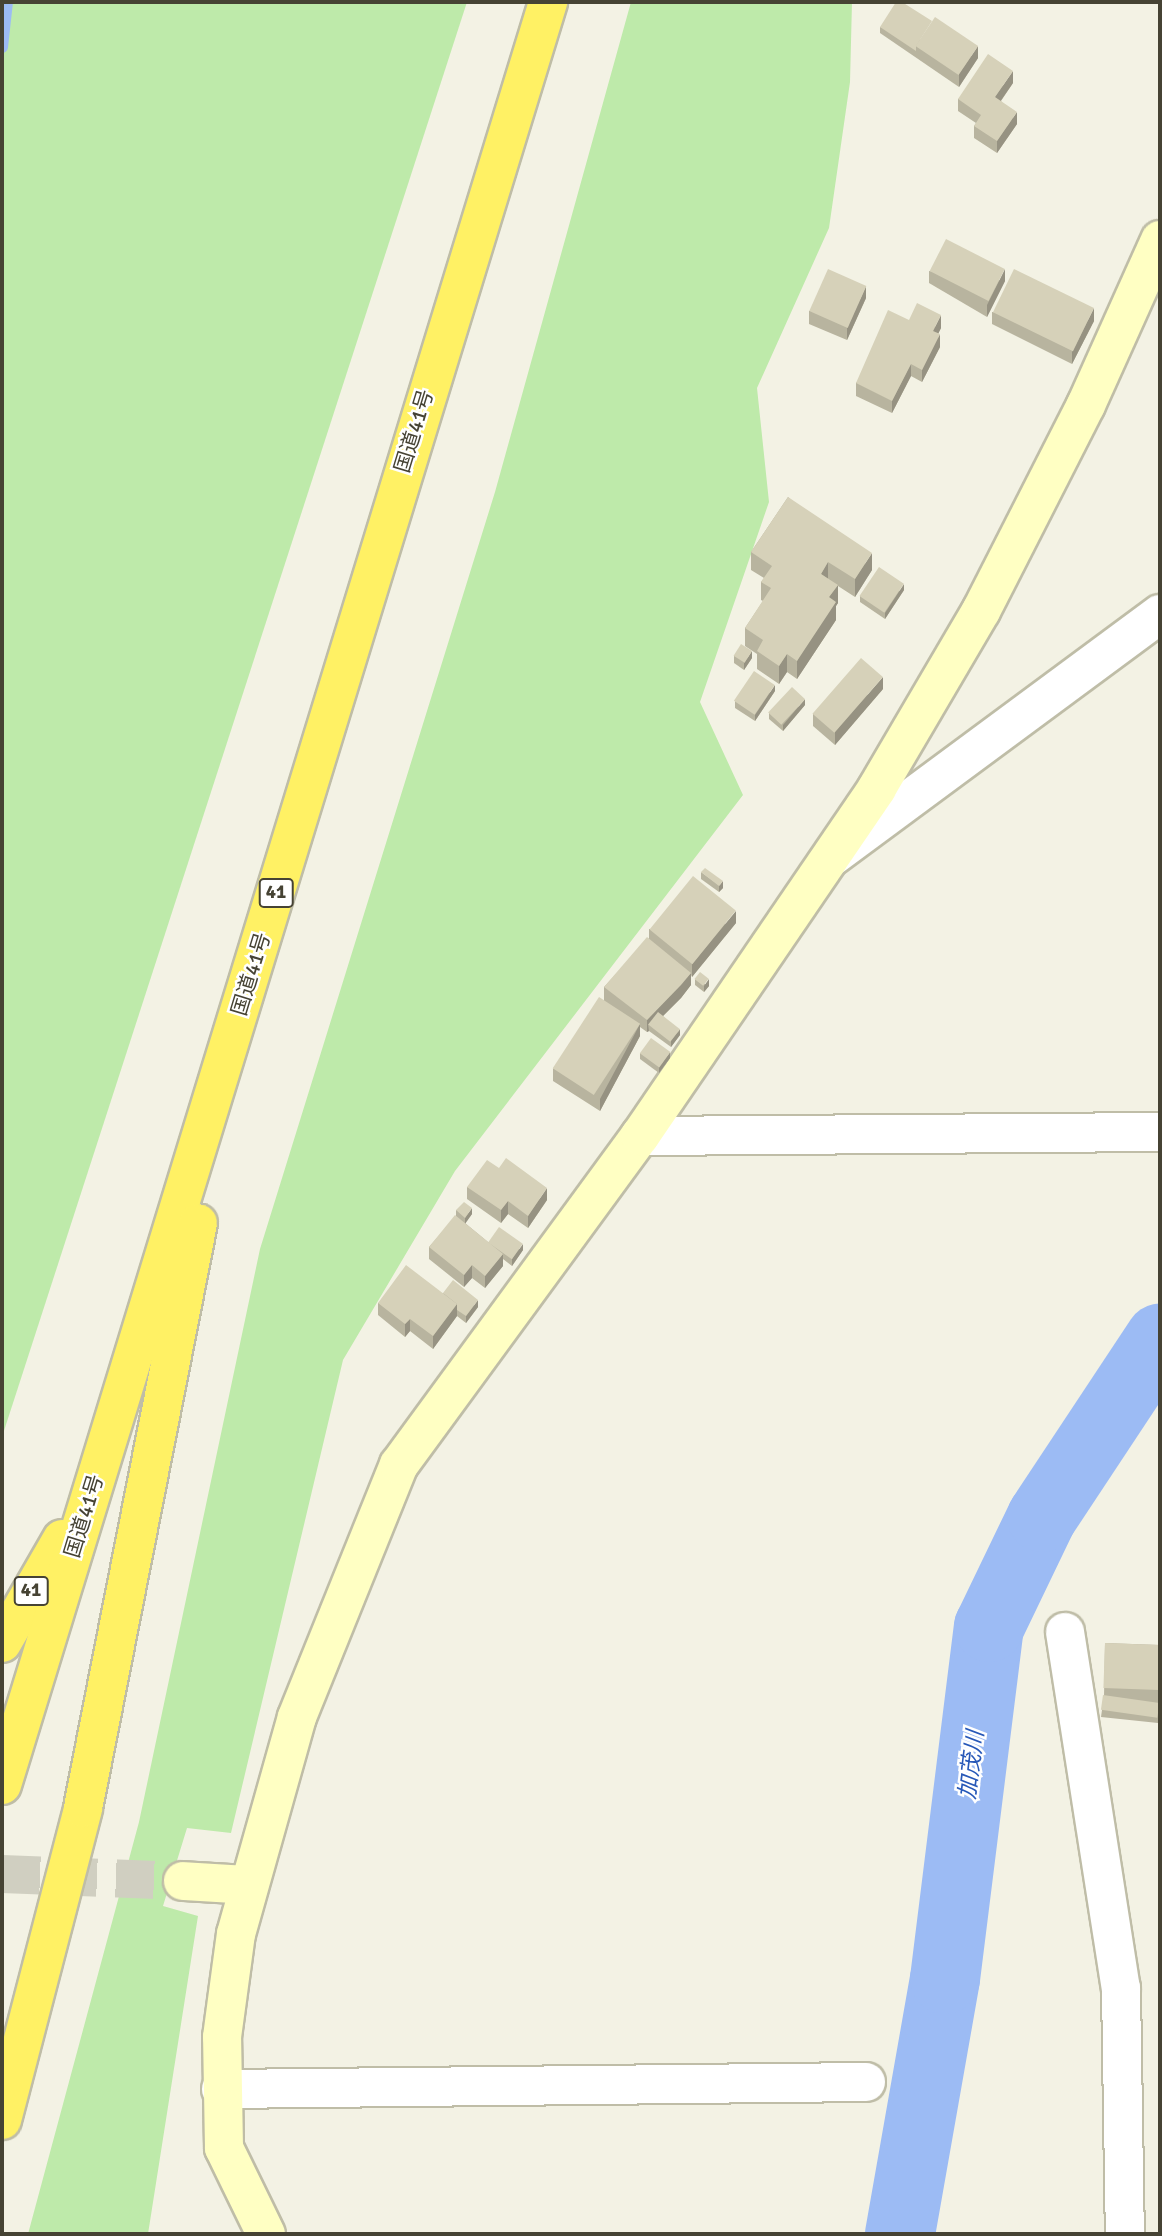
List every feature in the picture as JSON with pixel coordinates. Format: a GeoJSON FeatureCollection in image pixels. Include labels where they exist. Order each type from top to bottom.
{"type":"FeatureCollection","features":[{"type":"Feature","properties":{"kind":"highway","name":"国道41号"},"geometry":{"type":"LineString","coordinates":[[2,1721],[62,1538],[350,569],[527,2]]}},
{"type":"Feature","properties":{"kind":"highway","name":"国道41号"},"geometry":{"type":"LineString","coordinates":[[2,1785],[548,2]]}},
{"type":"Feature","properties":{"kind":"highway","name":"41"},"geometry":{"type":"LineString","coordinates":[[2,2120],[83,1808],[197,1228],[295,888],[347,663]]}},
{"type":"Feature","properties":{"kind":"highway","name":"41"},"geometry":{"type":"LineString","coordinates":[[2,1643],[62,1538]]}},
{"type":"Feature","properties":{"kind":"street"},"geometry":{"type":"LineString","coordinates":[[266,2234],[224,2148],[221,2089],[234,1947],[248,1885],[297,1717],[399,1465],[640,1136],[826,861],[981,611],[1086,405],[1160,240]]}},
{"type":"Feature","properties":{"kind":"street"},"geometry":{"type":"LineString","coordinates":[[826,861],[1160,614]]}},
{"type":"Feature","properties":{"kind":"street"},"geometry":{"type":"LineString","coordinates":[[640,1136],[1160,1132]]}},
{"type":"Feature","properties":{"kind":"street"},"geometry":{"type":"LineString","coordinates":[[1065,1632],[1121,1987],[1125,2234]]}},
{"type":"Feature","properties":{"kind":"street"},"geometry":{"type":"LineString","coordinates":[[183,1881],[248,1885]]}},
{"type":"Feature","properties":{"kind":"street"},"geometry":{"type":"LineString","coordinates":[[221,2089],[866,2082]]}},
{"type":"Feature","properties":{"kind":"green space"},"geometry":{"type":"Polygon","coordinates":[[[2,2],[467,2],[2,1437],[2,2]]]}},
{"type":"Feature","properties":{"kind":"green space"},"geometry":{"type":"Polygon","coordinates":[[[631,2],[852,2],[850,82],[829,228],[757,388],[769,502],[700,702],[743,795],[455,1171],[343,1360],[231,1833],[187,1828],[163,1906],[198,1916],[148,2234],[28,2234],[139,1822],[260,1249],[495,492],[631,2]]]}},
{"type":"Feature","properties":{"kind":"building"},"geometry":{"type":"Polygon","coordinates":[[[896,2],[902,2],[932,21],[916,46],[916,51],[880,27],[896,2]]]}},
{"type":"Feature","properties":{"kind":"building"},"geometry":{"type":"Polygon","coordinates":[[[935,17],[978,46],[959,75],[915,46],[935,17]]]}},
{"type":"Feature","properties":{"kind":"building"},"geometry":{"type":"Polygon","coordinates":[[[988,54],[1013,71],[995,97],[1017,112],[997,141],[974,126],[981,115],[958,99],[988,54]]]}},
{"type":"Feature","properties":{"kind":"building"},"geometry":{"type":"Polygon","coordinates":[[[946,239],[1005,269],[988,301],[930,271],[946,239]]]}},
{"type":"Feature","properties":{"kind":"building"},"geometry":{"type":"Polygon","coordinates":[[[828,269],[866,286],[848,328],[809,311],[828,269]]]}},
{"type":"Feature","properties":{"kind":"building"},"geometry":{"type":"Polygon","coordinates":[[[1014,269],[1094,308],[1073,351],[993,312],[1014,269]]]}},
{"type":"Feature","properties":{"kind":"building"},"geometry":{"type":"Polygon","coordinates":[[[917,303],[941,315],[933,331],[940,334],[922,370],[911,364],[892,401],[856,383],[888,310],[909,320],[917,303]]]}},
{"type":"Feature","properties":{"kind":"building"},"geometry":{"type":"Polygon","coordinates":[[[788,497],[872,553],[855,579],[828,562],[821,574],[838,585],[829,597],[836,602],[797,661],[787,654],[779,666],[757,651],[763,640],[745,628],[771,588],[761,582],[772,566],[751,552],[788,497]]]}},
{"type":"Feature","properties":{"kind":"building"},"geometry":{"type":"Polygon","coordinates":[[[879,567],[904,584],[884,613],[859,596],[879,567]]]}},
{"type":"Feature","properties":{"kind":"building"},"geometry":{"type":"Polygon","coordinates":[[[741,644],[752,651],[745,663],[734,656],[741,644]]]}},
{"type":"Feature","properties":{"kind":"building"},"geometry":{"type":"Polygon","coordinates":[[[861,658],[883,677],[834,733],[812,714],[861,658]]]}},
{"type":"Feature","properties":{"kind":"building"},"geometry":{"type":"Polygon","coordinates":[[[754,671],[775,685],[755,715],[734,701],[754,671]]]}},
{"type":"Feature","properties":{"kind":"building"},"geometry":{"type":"Polygon","coordinates":[[[792,687],[805,699],[781,725],[768,713],[792,687]]]}},
{"type":"Feature","properties":{"kind":"building"},"geometry":{"type":"Polygon","coordinates":[[[705,868],[723,881],[719,886],[701,872],[705,868]]]}},
{"type":"Feature","properties":{"kind":"building"},"geometry":{"type":"Polygon","coordinates":[[[693,876],[736,911],[692,964],[650,930],[693,876]]]}},
{"type":"Feature","properties":{"kind":"building"},"geometry":{"type":"Polygon","coordinates":[[[647,937],[691,973],[647,1020],[604,987],[647,937]]]}},
{"type":"Feature","properties":{"kind":"building"},"geometry":{"type":"Polygon","coordinates":[[[700,972],[709,979],[703,986],[694,979],[700,972]]]}},
{"type":"Feature","properties":{"kind":"building"},"geometry":{"type":"Polygon","coordinates":[[[599,997],[640,1024],[594,1095],[553,1068],[599,997]]]}},
{"type":"Feature","properties":{"kind":"building"},"geometry":{"type":"Polygon","coordinates":[[[658,1012],[680,1029],[670,1042],[648,1025],[658,1012]]]}},
{"type":"Feature","properties":{"kind":"building"},"geometry":{"type":"Polygon","coordinates":[[[651,1038],[670,1052],[659,1067],[640,1053],[651,1038]]]}},
{"type":"Feature","properties":{"kind":"building"},"geometry":{"type":"Polygon","coordinates":[[[506,1158],[547,1188],[528,1216],[508,1201],[501,1210],[467,1187],[487,1160],[499,1168],[506,1158]]]}},
{"type":"Feature","properties":{"kind":"building"},"geometry":{"type":"Polygon","coordinates":[[[464,1202],[472,1208],[465,1218],[456,1210],[464,1202]]]}},
{"type":"Feature","properties":{"kind":"building"},"geometry":{"type":"Polygon","coordinates":[[[455,1215],[503,1254],[485,1276],[472,1265],[464,1275],[429,1247],[455,1215]]]}},
{"type":"Feature","properties":{"kind":"building"},"geometry":{"type":"Polygon","coordinates":[[[499,1227],[523,1244],[512,1259],[488,1243],[499,1227]]]}},
{"type":"Feature","properties":{"kind":"building"},"geometry":{"type":"Polygon","coordinates":[[[406,1265],[457,1304],[433,1336],[410,1319],[405,1324],[378,1303],[406,1265]]]}},
{"type":"Feature","properties":{"kind":"building"},"geometry":{"type":"Polygon","coordinates":[[[453,1280],[478,1300],[466,1316],[457,1310],[457,1304],[443,1293],[453,1280]]]}},
{"type":"Feature","properties":{"kind":"building"},"geometry":{"type":"Polygon","coordinates":[[[1105,1643],[1160,1645],[1158,1690],[1103,1688],[1105,1643]]]}},
{"type":"Feature","properties":{"kind":"building"},"geometry":{"type":"Polygon","coordinates":[[[1103,1695],[1159,1703],[1157,1718],[1101,1710],[1103,1695]]]}},
{"type":"Feature","properties":{"kind":"waterway"},"geometry":{"type":"LineString","coordinates":[[2,47],[7,2]]}},
{"type":"Feature","properties":{"kind":"waterway","name":"加茂川"},"geometry":{"type":"LineString","coordinates":[[900,2234],[945,1979],[989,1627],[1042,1517],[1160,1339]]}},
{"type":"Feature","properties":{"kind":"tunnel"},"geometry":{"type":"LineString","coordinates":[[2,1874],[183,1881]]}}]}
